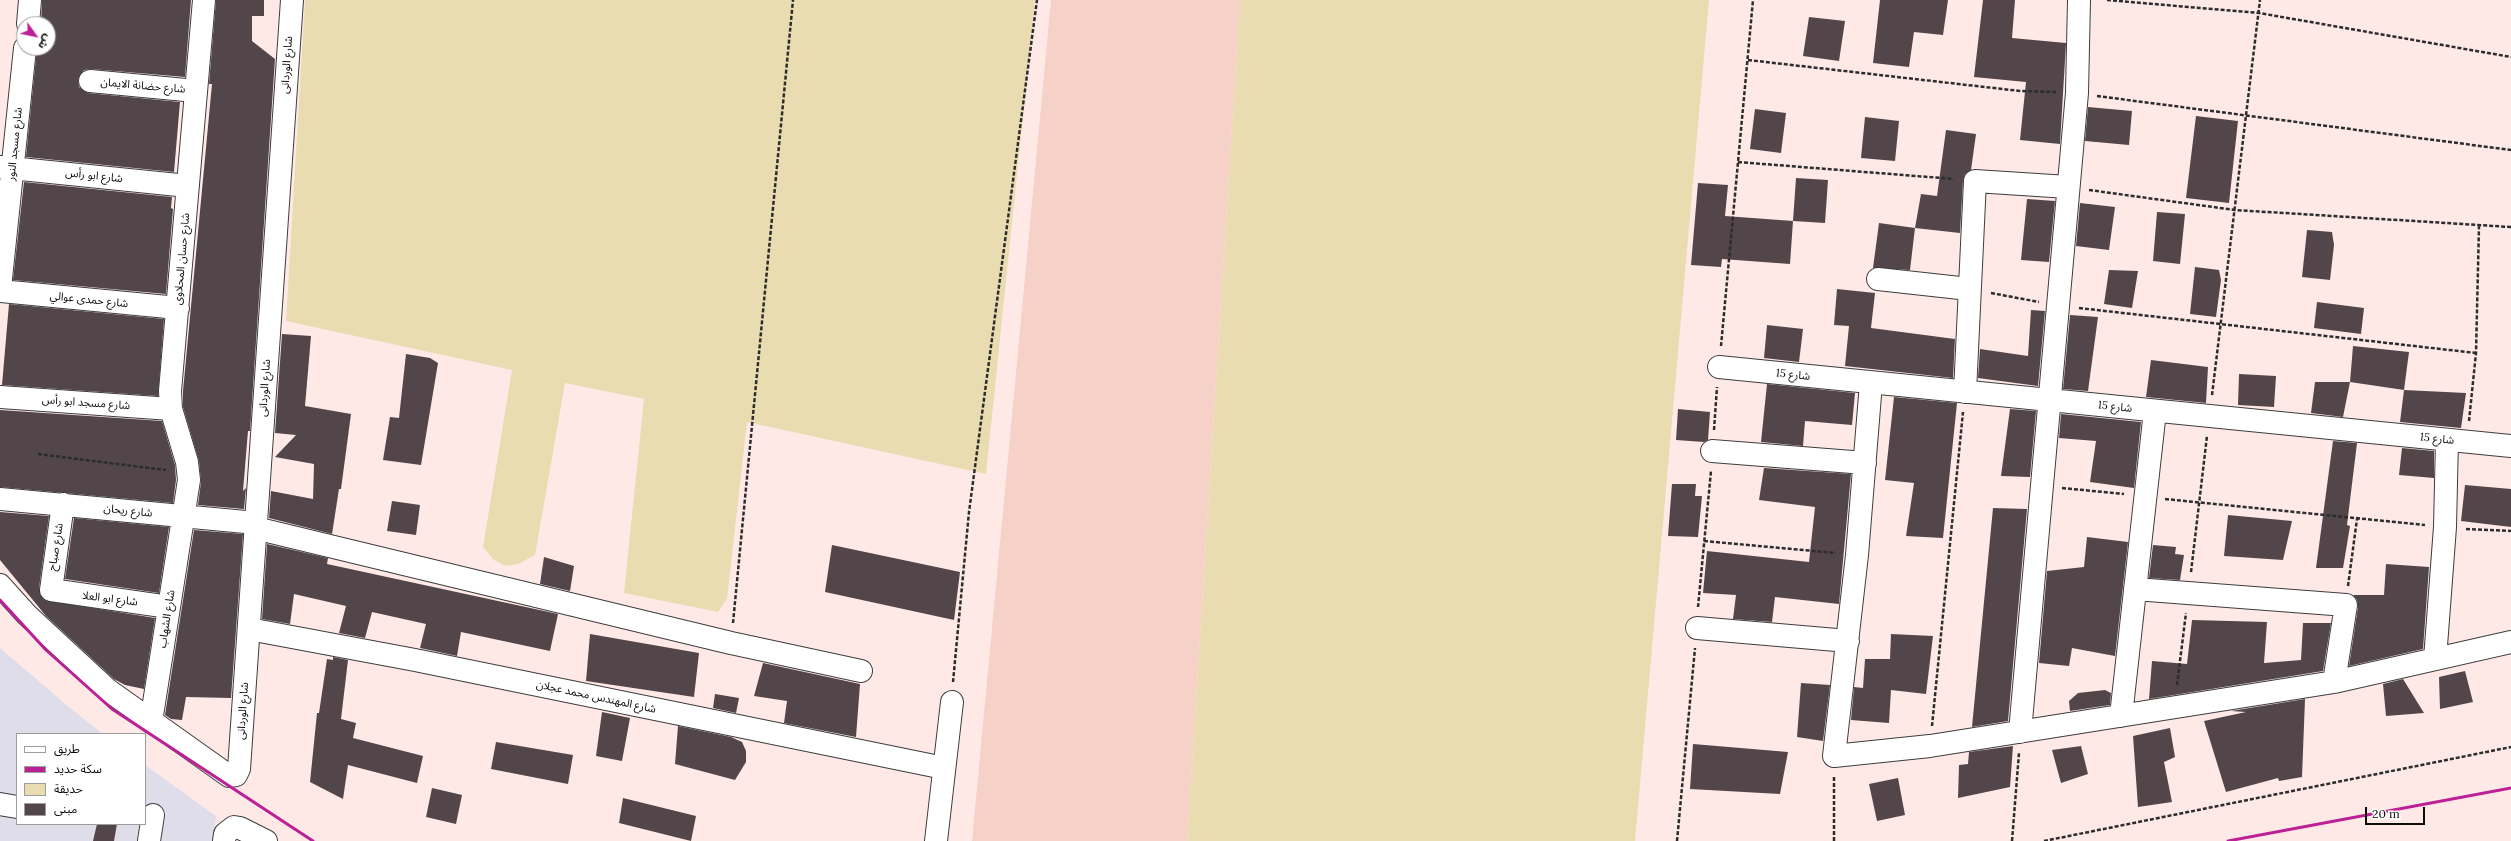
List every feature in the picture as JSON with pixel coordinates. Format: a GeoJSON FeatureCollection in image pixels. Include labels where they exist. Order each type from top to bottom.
{"type":"FeatureCollection","features":[{"type":"Feature","properties":{"kind":"street"},"geometry":{"type":"LineString","coordinates":[[29,16],[30,0]]}},
{"type":"Feature","properties":{"kind":"street","name":"شارع حسان المحلاوى"},"geometry":{"type":"LineString","coordinates":[[183,516],[189,473],[171,409],[170,391],[204,0]]}},
{"type":"Feature","properties":{"kind":"street","name":"شارع الوردانى"},"geometry":{"type":"LineString","coordinates":[[151,722],[229,776],[236,775],[239,769],[292,0]]}},
{"type":"Feature","properties":{"kind":"street"},"geometry":{"type":"LineString","coordinates":[[2020,732],[2040,486],[2077,93],[2079,0]]}},
{"type":"Feature","properties":{"kind":"street","name":"شارع مسجد النور"},"geometry":{"type":"LineString","coordinates":[[0,290],[6,167],[24,56]]}},
{"type":"Feature","properties":{"kind":"street","name":"شارع حضانة الايمان"},"geometry":{"type":"LineString","coordinates":[[90,81],[196,90]]}},
{"type":"Feature","properties":{"kind":"street","name":"شارع ابو رأس"},"geometry":{"type":"LineString","coordinates":[[6,167],[188,186]]}},
{"type":"Feature","properties":{"kind":"street"},"geometry":{"type":"LineString","coordinates":[[1965,392],[1975,181],[2068,187]]}},
{"type":"Feature","properties":{"kind":"street"},"geometry":{"type":"LineString","coordinates":[[1878,279],[1969,289]]}},
{"type":"Feature","properties":{"kind":"street","name":"شارع حمدى عوالي"},"geometry":{"type":"LineString","coordinates":[[0,290],[178,308]]}},
{"type":"Feature","properties":{"kind":"street","name":"شارع 15"},"geometry":{"type":"LineString","coordinates":[[1719,367],[2511,446]]}},
{"type":"Feature","properties":{"kind":"street"},"geometry":{"type":"LineString","coordinates":[[1871,383],[1857,555],[1834,756],[1930,746],[2334,682],[2511,642]]}},
{"type":"Feature","properties":{"kind":"street","name":"شارع مسجد ابو رأس"},"geometry":{"type":"LineString","coordinates":[[0,398],[171,409]]}},
{"type":"Feature","properties":{"kind":"street"},"geometry":{"type":"LineString","coordinates":[[2121,716],[2144,496],[2155,411]]}},
{"type":"Feature","properties":{"kind":"street"},"geometry":{"type":"LineString","coordinates":[[2435,660],[2445,527],[2457,441]]}},
{"type":"Feature","properties":{"kind":"street"},"geometry":{"type":"LineString","coordinates":[[1712,451],[1864,463]]}},
{"type":"Feature","properties":{"kind":"street","name":"شارع ريحان"},"geometry":{"type":"LineString","coordinates":[[0,499],[183,516],[256,525],[731,643],[861,671]]}},
{"type":"Feature","properties":{"kind":"street","name":"شارع صباح"},"geometry":{"type":"LineString","coordinates":[[51,590],[63,504]]}},
{"type":"Feature","properties":{"kind":"street","name":"شارع الشهاب"},"geometry":{"type":"LineString","coordinates":[[151,722],[183,516]]}},
{"type":"Feature","properties":{"kind":"street"},"geometry":{"type":"LineString","coordinates":[[0,585],[27,615],[77,664],[108,690],[151,722]]}},
{"type":"Feature","properties":{"kind":"street"},"geometry":{"type":"LineString","coordinates":[[2135,588],[2346,605],[2334,682]]}},
{"type":"Feature","properties":{"kind":"street","name":"شارع ابو العلا"},"geometry":{"type":"LineString","coordinates":[[51,590],[169,607]]}},
{"type":"Feature","properties":{"kind":"street"},"geometry":{"type":"LineString","coordinates":[[1697,628],[1848,641]]}},
{"type":"Feature","properties":{"kind":"street","name":"شارع المهندس محمد عجلان"},"geometry":{"type":"LineString","coordinates":[[249,629],[423,662],[944,768]]}},
{"type":"Feature","properties":{"kind":"street"},"geometry":{"type":"LineString","coordinates":[[936,841],[952,702]]}},
{"type":"Feature","properties":{"kind":"street"},"geometry":{"type":"LineString","coordinates":[[0,804],[16,807]]}},
{"type":"Feature","properties":{"kind":"street"},"geometry":{"type":"LineString","coordinates":[[149,841],[153,815]]}},
{"type":"Feature","properties":{"kind":"street"},"geometry":{"type":"LineString","coordinates":[[224,841],[226,834],[234,827],[240,828],[266,841]]}},
{"type":"Feature","properties":{"kind":"path"},"geometry":{"type":"LineString","coordinates":[[731,643],[793,0]]}},
{"type":"Feature","properties":{"kind":"path"},"geometry":{"type":"LineString","coordinates":[[952,702],[969,512],[1037,0]]}},
{"type":"Feature","properties":{"kind":"path"},"geometry":{"type":"LineString","coordinates":[[1677,841],[1753,0]]}},
{"type":"Feature","properties":{"kind":"path"},"geometry":{"type":"LineString","coordinates":[[2107,0],[2259,13],[2511,57]]}},
{"type":"Feature","properties":{"kind":"path"},"geometry":{"type":"LineString","coordinates":[[2174,708],[2260,0]]}},
{"type":"Feature","properties":{"kind":"path"},"geometry":{"type":"LineString","coordinates":[[1748,60],[2020,91],[2077,93],[2511,150]]}},
{"type":"Feature","properties":{"kind":"path"},"geometry":{"type":"LineString","coordinates":[[1738,162],[1975,181]]}},
{"type":"Feature","properties":{"kind":"path"},"geometry":{"type":"LineString","coordinates":[[2068,187],[2235,210],[2511,227]]}},
{"type":"Feature","properties":{"kind":"path"},"geometry":{"type":"LineString","coordinates":[[2457,441],[2476,353],[2479,226]]}},
{"type":"Feature","properties":{"kind":"path"},"geometry":{"type":"LineString","coordinates":[[1969,289],[2058,306],[2476,353]]}},
{"type":"Feature","properties":{"kind":"path"},"geometry":{"type":"LineString","coordinates":[[1930,746],[1965,392]]}},
{"type":"Feature","properties":{"kind":"path"},"geometry":{"type":"LineString","coordinates":[[38,454],[189,473]]}},
{"type":"Feature","properties":{"kind":"path"},"geometry":{"type":"LineString","coordinates":[[2040,486],[2357,519],[2511,531]]}},
{"type":"Feature","properties":{"kind":"path"},"geometry":{"type":"LineString","coordinates":[[2346,605],[2357,519]]}},
{"type":"Feature","properties":{"kind":"path"},"geometry":{"type":"LineString","coordinates":[[1704,541],[1857,555]]}},
{"type":"Feature","properties":{"kind":"path"},"geometry":{"type":"LineString","coordinates":[[2012,841],[2020,732]]}},
{"type":"Feature","properties":{"kind":"path"},"geometry":{"type":"LineString","coordinates":[[2044,841],[2511,747]]}},
{"type":"Feature","properties":{"kind":"path"},"geometry":{"type":"LineString","coordinates":[[1834,756],[1834,841]]}},
{"type":"Feature","properties":{"kind":"shaded area"},"geometry":{"type":"Polygon","coordinates":[[[1051,0],[1240,0],[1187,841],[972,841],[1051,0]]]}},
{"type":"Feature","properties":{"kind":"shaded area"},"geometry":{"type":"Polygon","coordinates":[[[0,648],[102,733],[16,733],[16,825],[146,825],[146,766],[216,816],[213,841],[0,841],[0,648]]]}},
{"type":"Feature","properties":{"kind":"green space"},"geometry":{"type":"Polygon","coordinates":[[[305,0],[1035,0],[986,474],[747,422],[727,599],[718,612],[624,593],[644,399],[565,383],[535,555],[518,564],[506,566],[494,560],[483,547],[512,370],[286,321],[305,0]]]}},
{"type":"Feature","properties":{"kind":"green space"},"geometry":{"type":"Polygon","coordinates":[[[1240,0],[1709,0],[1635,841],[1187,841],[1240,0]]]}},
{"type":"Feature","properties":{"kind":"building"},"geometry":{"type":"Polygon","coordinates":[[[42,0],[191,0],[185,77],[91,69],[84,70],[78,79],[79,87],[88,93],[180,102],[174,172],[26,157],[36,56],[56,56],[56,16],[41,16],[42,0]]]}},
{"type":"Feature","properties":{"kind":"building"},"geometry":{"type":"Polygon","coordinates":[[[216,0],[264,0],[264,16],[252,16],[252,41],[275,59],[250,431],[248,431],[243,491],[246,488],[244,509],[198,505],[201,482],[199,461],[183,407],[183,391],[212,84],[209,84],[216,0]]]}},
{"type":"Feature","properties":{"kind":"building"},"geometry":{"type":"Polygon","coordinates":[[[1880,0],[1948,0],[1943,35],[1914,32],[1909,67],[1873,63],[1880,0]]]}},
{"type":"Feature","properties":{"kind":"building"},"geometry":{"type":"Polygon","coordinates":[[[1983,0],[2015,0],[2012,38],[2066,43],[2060,144],[2020,140],[2026,82],[1974,77],[1983,0]]]}},
{"type":"Feature","properties":{"kind":"building"},"geometry":{"type":"Polygon","coordinates":[[[1809,17],[1845,21],[1839,61],[1803,56],[1809,17]]]}},
{"type":"Feature","properties":{"kind":"building"},"geometry":{"type":"Polygon","coordinates":[[[2088,107],[2132,111],[2129,145],[2085,141],[2088,107]]]}},
{"type":"Feature","properties":{"kind":"building"},"geometry":{"type":"Polygon","coordinates":[[[1755,109],[1786,113],[1781,153],[1750,149],[1755,109]]]}},
{"type":"Feature","properties":{"kind":"building"},"geometry":{"type":"Polygon","coordinates":[[[2196,116],[2238,121],[2229,203],[2186,198],[2196,116]]]}},
{"type":"Feature","properties":{"kind":"building"},"geometry":{"type":"Polygon","coordinates":[[[1865,117],[1899,121],[1895,161],[1861,158],[1865,117]]]}},
{"type":"Feature","properties":{"kind":"building"},"geometry":{"type":"Polygon","coordinates":[[[1946,130],[1976,134],[1971,170],[1965,174],[1963,180],[1960,233],[1915,228],[1921,194],[1937,196],[1946,130]]]}},
{"type":"Feature","properties":{"kind":"building"},"geometry":{"type":"Polygon","coordinates":[[[1796,178],[1828,180],[1825,223],[1793,221],[1796,178]]]}},
{"type":"Feature","properties":{"kind":"building"},"geometry":{"type":"Polygon","coordinates":[[[24,182],[172,197],[171,208],[173,209],[166,294],[13,280],[24,182]]]}},
{"type":"Feature","properties":{"kind":"building"},"geometry":{"type":"Polygon","coordinates":[[[1698,183],[1728,185],[1725,216],[1793,221],[1790,264],[1722,259],[1721,267],[1691,265],[1698,183]]]}},
{"type":"Feature","properties":{"kind":"building"},"geometry":{"type":"Polygon","coordinates":[[[2027,199],[2055,201],[2049,262],[2021,260],[2027,199]]]}},
{"type":"Feature","properties":{"kind":"building"},"geometry":{"type":"Polygon","coordinates":[[[2080,203],[2115,207],[2109,250],[2076,246],[2080,203]]]}},
{"type":"Feature","properties":{"kind":"building"},"geometry":{"type":"Polygon","coordinates":[[[2157,212],[2185,214],[2180,264],[2153,261],[2157,212]]]}},
{"type":"Feature","properties":{"kind":"building"},"geometry":{"type":"Polygon","coordinates":[[[1879,223],[1915,228],[1910,270],[1873,268],[1879,223]]]}},
{"type":"Feature","properties":{"kind":"building"},"geometry":{"type":"Polygon","coordinates":[[[2307,230],[2332,232],[2334,245],[2330,280],[2302,277],[2307,230]]]}},
{"type":"Feature","properties":{"kind":"building"},"geometry":{"type":"Polygon","coordinates":[[[2195,267],[2219,270],[2221,280],[2216,317],[2190,314],[2195,267]]]}},
{"type":"Feature","properties":{"kind":"building"},"geometry":{"type":"Polygon","coordinates":[[[2109,270],[2138,271],[2132,308],[2104,304],[2109,270]]]}},
{"type":"Feature","properties":{"kind":"building"},"geometry":{"type":"Polygon","coordinates":[[[1837,289],[1875,293],[1871,328],[1955,339],[1953,378],[1845,366],[1849,326],[1834,325],[1837,289]]]}},
{"type":"Feature","properties":{"kind":"building"},"geometry":{"type":"Polygon","coordinates":[[[2317,302],[2364,308],[2361,334],[2314,328],[2317,302]]]}},
{"type":"Feature","properties":{"kind":"building"},"geometry":{"type":"Polygon","coordinates":[[[9,304],[164,319],[158,396],[2,385],[9,304]]]}},
{"type":"Feature","properties":{"kind":"building"},"geometry":{"type":"Polygon","coordinates":[[[2031,310],[2045,311],[2038,386],[1978,378],[1980,349],[2028,356],[2031,310]]]}},
{"type":"Feature","properties":{"kind":"building"},"geometry":{"type":"Polygon","coordinates":[[[2070,315],[2098,317],[2088,391],[2063,389],[2070,315]]]}},
{"type":"Feature","properties":{"kind":"building"},"geometry":{"type":"Polygon","coordinates":[[[1767,325],[1803,329],[1799,362],[1764,358],[1767,325]]]}},
{"type":"Feature","properties":{"kind":"building"},"geometry":{"type":"Polygon","coordinates":[[[282,334],[311,336],[305,406],[351,414],[341,489],[339,489],[332,534],[269,518],[271,491],[313,499],[314,464],[275,457],[296,435],[275,433],[282,334]]]}},
{"type":"Feature","properties":{"kind":"building"},"geometry":{"type":"Polygon","coordinates":[[[2353,346],[2409,352],[2404,390],[2350,382],[2353,346]]]}},
{"type":"Feature","properties":{"kind":"building"},"geometry":{"type":"Polygon","coordinates":[[[406,354],[430,358],[438,363],[421,465],[383,460],[390,417],[399,418],[406,354]]]}},
{"type":"Feature","properties":{"kind":"building"},"geometry":{"type":"Polygon","coordinates":[[[2151,360],[2208,367],[2206,403],[2146,397],[2151,360]]]}},
{"type":"Feature","properties":{"kind":"building"},"geometry":{"type":"Polygon","coordinates":[[[2239,374],[2276,376],[2274,407],[2238,405],[2239,374]]]}},
{"type":"Feature","properties":{"kind":"building"},"geometry":{"type":"Polygon","coordinates":[[[2315,382],[2350,382],[2343,417],[2311,413],[2315,382]]]}},
{"type":"Feature","properties":{"kind":"building"},"geometry":{"type":"Polygon","coordinates":[[[1767,384],[1855,393],[1852,425],[1805,421],[1803,446],[1761,442],[1767,384]]]}},
{"type":"Feature","properties":{"kind":"building"},"geometry":{"type":"Polygon","coordinates":[[[2404,390],[2466,393],[2461,428],[2400,422],[2404,390]]]}},
{"type":"Feature","properties":{"kind":"building"},"geometry":{"type":"Polygon","coordinates":[[[1894,397],[1957,403],[1943,538],[1906,536],[1914,483],[1885,480],[1894,397]]]}},
{"type":"Feature","properties":{"kind":"building"},"geometry":{"type":"Polygon","coordinates":[[[1678,409],[1710,412],[1708,440],[1704,442],[1676,440],[1678,409]]]}},
{"type":"Feature","properties":{"kind":"building"},"geometry":{"type":"Polygon","coordinates":[[[2010,409],[2036,411],[2030,477],[2001,476],[2010,409]]]}},
{"type":"Feature","properties":{"kind":"building"},"geometry":{"type":"Polygon","coordinates":[[[0,410],[162,421],[175,465],[176,480],[173,503],[0,487],[0,410]]]}},
{"type":"Feature","properties":{"kind":"building"},"geometry":{"type":"Polygon","coordinates":[[[2061,414],[2141,422],[2134,488],[2090,482],[2096,441],[2059,438],[2061,414]]]}},
{"type":"Feature","properties":{"kind":"building"},"geometry":{"type":"Polygon","coordinates":[[[2333,441],[2357,443],[2347,525],[2350,526],[2343,568],[2316,568],[2333,441]]]}},
{"type":"Feature","properties":{"kind":"building"},"geometry":{"type":"Polygon","coordinates":[[[2402,448],[2434,451],[2434,478],[2399,475],[2402,448]]]}},
{"type":"Feature","properties":{"kind":"building"},"geometry":{"type":"Polygon","coordinates":[[[1764,468],[1851,474],[1839,604],[1775,597],[1772,622],[1733,619],[1736,595],[1703,593],[1707,551],[1809,562],[1815,507],[1759,500],[1764,468]]]}},
{"type":"Feature","properties":{"kind":"building"},"geometry":{"type":"Polygon","coordinates":[[[1672,484],[1696,484],[1695,496],[1702,496],[1698,537],[1668,536],[1672,484]]]}},
{"type":"Feature","properties":{"kind":"building"},"geometry":{"type":"Polygon","coordinates":[[[2465,485],[2511,489],[2511,527],[2461,521],[2465,485]]]}},
{"type":"Feature","properties":{"kind":"building"},"geometry":{"type":"Polygon","coordinates":[[[392,501],[420,505],[416,535],[387,531],[392,501]]]}},
{"type":"Feature","properties":{"kind":"building"},"geometry":{"type":"Polygon","coordinates":[[[1993,508],[2027,509],[2008,721],[1972,727],[1993,508]]]}},
{"type":"Feature","properties":{"kind":"building"},"geometry":{"type":"Polygon","coordinates":[[[0,512],[49,516],[39,588],[44,600],[155,618],[144,689],[125,685],[114,679],[46,616],[0,560],[0,512]]]}},
{"type":"Feature","properties":{"kind":"building"},"geometry":{"type":"Polygon","coordinates":[[[2228,515],[2292,521],[2283,560],[2224,556],[2228,515]]]}},
{"type":"Feature","properties":{"kind":"building"},"geometry":{"type":"Polygon","coordinates":[[[74,518],[169,527],[159,593],[65,579],[74,518]]]}},
{"type":"Feature","properties":{"kind":"building"},"geometry":{"type":"Polygon","coordinates":[[[194,530],[243,534],[231,698],[186,697],[182,720],[171,719],[165,715],[194,530]]]}},
{"type":"Feature","properties":{"kind":"building"},"geometry":{"type":"Polygon","coordinates":[[[2087,537],[2128,542],[2115,656],[2072,648],[2069,666],[2039,663],[2047,571],[2084,567],[2087,537]]]}},
{"type":"Feature","properties":{"kind":"building"},"geometry":{"type":"Polygon","coordinates":[[[267,544],[328,558],[327,564],[558,614],[550,651],[461,632],[457,656],[420,648],[426,624],[372,612],[365,638],[339,633],[346,606],[294,594],[290,624],[262,619],[267,544]]]}},
{"type":"Feature","properties":{"kind":"building"},"geometry":{"type":"Polygon","coordinates":[[[832,545],[960,572],[954,620],[825,592],[832,545]]]}},
{"type":"Feature","properties":{"kind":"building"},"geometry":{"type":"Polygon","coordinates":[[[2153,545],[2176,547],[2175,554],[2184,555],[2180,580],[2149,578],[2153,545]]]}},
{"type":"Feature","properties":{"kind":"building"},"geometry":{"type":"Polygon","coordinates":[[[544,557],[574,566],[570,591],[540,584],[544,557]]]}},
{"type":"Feature","properties":{"kind":"building"},"geometry":{"type":"Polygon","coordinates":[[[2386,564],[2429,567],[2423,649],[2349,666],[2358,607],[2357,600],[2353,595],[2384,595],[2386,564]]]}},
{"type":"Feature","properties":{"kind":"building"},"geometry":{"type":"Polygon","coordinates":[[[2192,620],[2267,622],[2264,663],[2301,660],[2303,623],[2331,623],[2323,671],[2149,699],[2152,661],[2187,664],[2192,620]]]}},
{"type":"Feature","properties":{"kind":"building"},"geometry":{"type":"Polygon","coordinates":[[[590,634],[699,653],[694,697],[586,681],[590,634]]]}},
{"type":"Feature","properties":{"kind":"building"},"geometry":{"type":"Polygon","coordinates":[[[1891,634],[1933,636],[1926,694],[1891,690],[1889,723],[1851,720],[1854,687],[1863,688],[1865,659],[1890,659],[1891,634]]]}},
{"type":"Feature","properties":{"kind":"building"},"geometry":{"type":"Polygon","coordinates":[[[333,657],[348,660],[341,719],[356,723],[353,738],[423,756],[417,783],[348,765],[343,799],[310,782],[317,713],[319,713],[327,659],[333,660],[333,657]]]}},
{"type":"Feature","properties":{"kind":"building"},"geometry":{"type":"Polygon","coordinates":[[[763,663],[860,684],[856,737],[784,723],[787,701],[754,696],[763,663]]]}},
{"type":"Feature","properties":{"kind":"building"},"geometry":{"type":"Polygon","coordinates":[[[2465,671],[2473,702],[2440,709],[2439,677],[2465,671]]]}},
{"type":"Feature","properties":{"kind":"building"},"geometry":{"type":"Polygon","coordinates":[[[2403,679],[2424,713],[2386,716],[2383,684],[2403,679]]]}},
{"type":"Feature","properties":{"kind":"building"},"geometry":{"type":"Polygon","coordinates":[[[1801,683],[1830,685],[1823,741],[1797,737],[1801,683]]]}},
{"type":"Feature","properties":{"kind":"building"},"geometry":{"type":"Polygon","coordinates":[[[2105,690],[2111,693],[2110,705],[2070,711],[2069,701],[2078,693],[2105,690]]]}},
{"type":"Feature","properties":{"kind":"building"},"geometry":{"type":"Polygon","coordinates":[[[715,694],[739,698],[736,713],[713,708],[715,694]]]}},
{"type":"Feature","properties":{"kind":"building"},"geometry":{"type":"Polygon","coordinates":[[[2305,699],[2302,777],[2279,781],[2278,778],[2226,792],[2204,721],[2246,712],[2231,711],[2305,699]]]}},
{"type":"Feature","properties":{"kind":"building"},"geometry":{"type":"Polygon","coordinates":[[[602,712],[630,718],[622,761],[596,756],[602,712]]]}},
{"type":"Feature","properties":{"kind":"building"},"geometry":{"type":"Polygon","coordinates":[[[678,726],[731,737],[742,742],[746,751],[746,762],[735,780],[675,764],[678,726]]]}},
{"type":"Feature","properties":{"kind":"building"},"geometry":{"type":"Polygon","coordinates":[[[2170,728],[2175,757],[2164,762],[2172,802],[2138,807],[2133,736],[2170,728]]]}},
{"type":"Feature","properties":{"kind":"building"},"geometry":{"type":"Polygon","coordinates":[[[496,742],[573,755],[568,784],[491,769],[496,742]]]}},
{"type":"Feature","properties":{"kind":"building"},"geometry":{"type":"Polygon","coordinates":[[[1693,744],[1788,752],[1780,794],[1690,789],[1693,744]]]}},
{"type":"Feature","properties":{"kind":"building"},"geometry":{"type":"Polygon","coordinates":[[[2013,746],[2010,787],[1958,798],[1959,765],[1968,764],[1969,752],[2013,746]]]}},
{"type":"Feature","properties":{"kind":"building"},"geometry":{"type":"Polygon","coordinates":[[[2081,746],[2088,774],[2061,783],[2052,750],[2081,746]]]}},
{"type":"Feature","properties":{"kind":"building"},"geometry":{"type":"Polygon","coordinates":[[[1898,778],[1905,815],[1877,821],[1869,784],[1898,778]]]}},
{"type":"Feature","properties":{"kind":"building"},"geometry":{"type":"Polygon","coordinates":[[[432,788],[462,795],[456,824],[426,817],[432,788]]]}},
{"type":"Feature","properties":{"kind":"building"},"geometry":{"type":"Polygon","coordinates":[[[623,798],[696,816],[691,841],[619,823],[623,798]]]}},
{"type":"Feature","properties":{"kind":"building"},"geometry":{"type":"Polygon","coordinates":[[[97,825],[117,825],[114,841],[93,841],[97,825]]]}},
{"type":"Feature","properties":{"kind":"railway"},"geometry":{"type":"LineString","coordinates":[[0,600],[46,650],[112,709],[313,841]]}},
{"type":"Feature","properties":{"kind":"railway"},"geometry":{"type":"LineString","coordinates":[[2228,841],[2511,788]]}}]}
